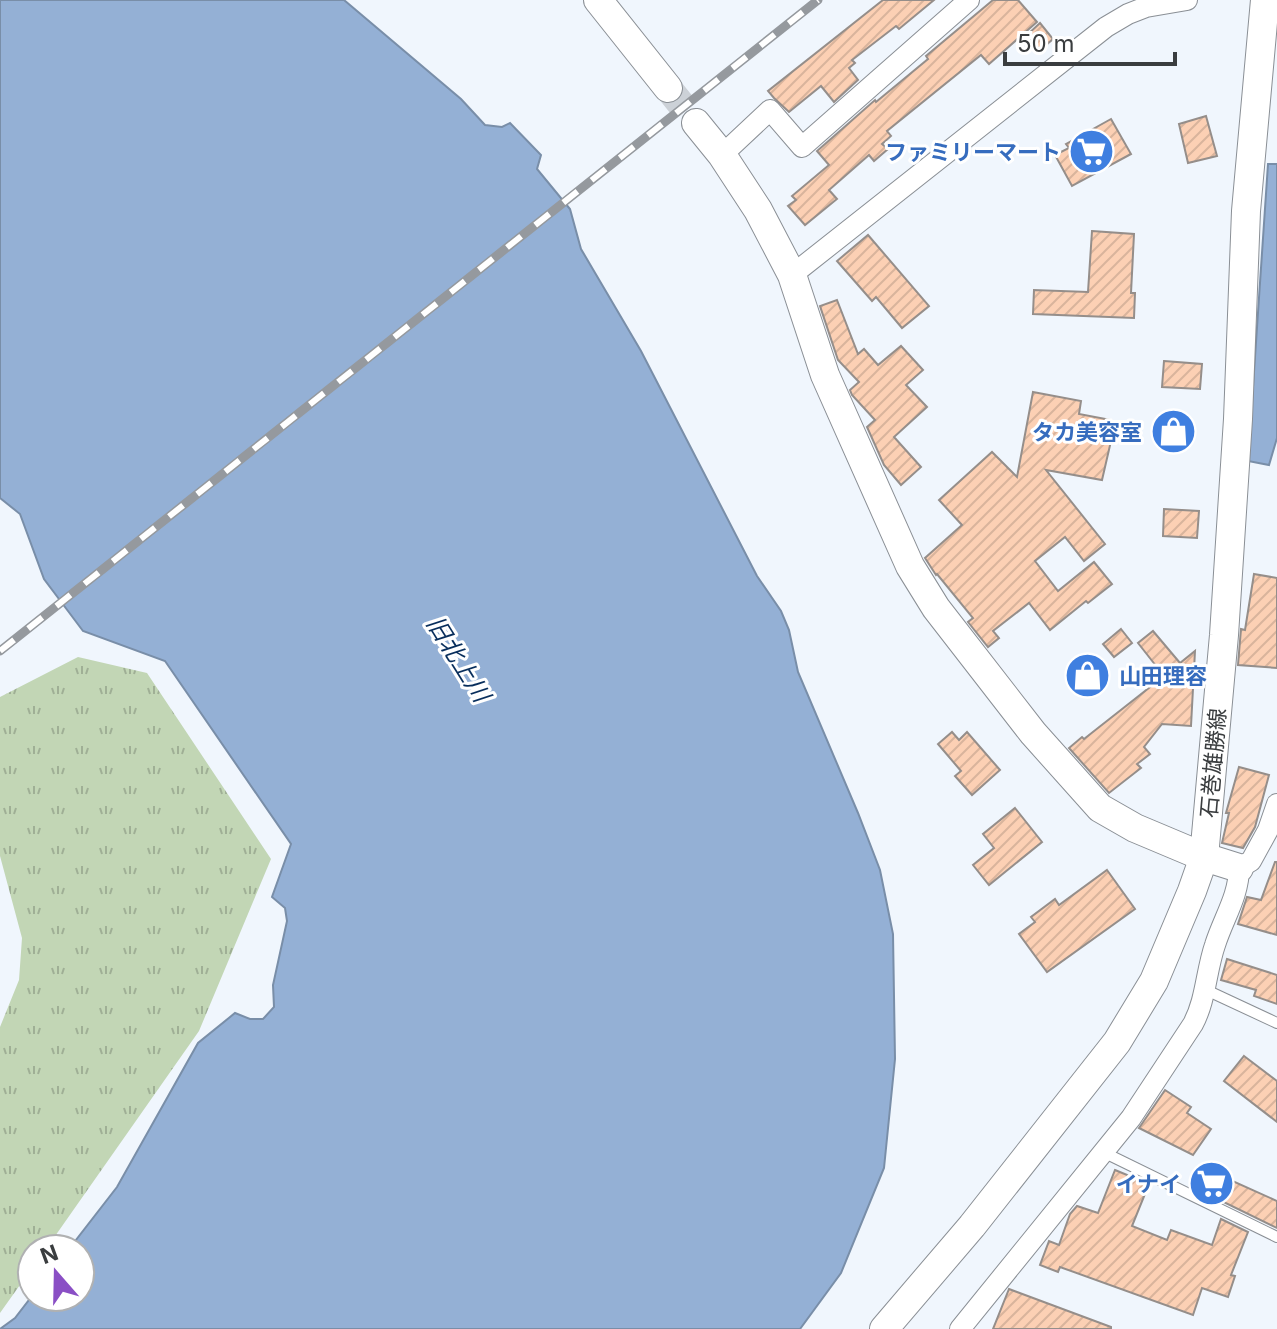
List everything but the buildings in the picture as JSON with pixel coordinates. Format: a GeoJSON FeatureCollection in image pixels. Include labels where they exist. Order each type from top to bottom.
{"type":"FeatureCollection","features":[{"type":"Feature","properties":{"kind":"main road"},"geometry":{"type":"LineString","coordinates":[[598,0],[668,88]]}},
{"type":"Feature","properties":{"kind":"main road","name":"石巻雄勝線"},"geometry":{"type":"LineString","coordinates":[[884,1329],[989,1205],[1117,1042],[1154,981],[1204,857],[1224,635],[1238,419],[1246,211],[1265,0]]}},
{"type":"Feature","properties":{"kind":"main road"},"geometry":{"type":"LineString","coordinates":[[696,123],[722,155],[758,210],[792,275],[825,375],[894,534],[936,608],[1033,733],[1100,808],[1135,828],[1239,868]]}},
{"type":"Feature","properties":{"kind":"street"},"geometry":{"type":"LineString","coordinates":[[722,155],[770,110],[802,147],[969,0]]}},
{"type":"Feature","properties":{"kind":"street"},"geometry":{"type":"LineString","coordinates":[[792,275],[1106,27],[1121,7],[1146,7],[1187,0]]}},
{"type":"Feature","properties":{"kind":"street"},"geometry":{"type":"LineString","coordinates":[[960,1329],[1131,1118],[1193,1024],[1214,946],[1239,884],[1239,868],[1251,861],[1268,830],[1277,804]]}},
{"type":"Feature","properties":{"kind":"lane"},"geometry":{"type":"LineString","coordinates":[[1204,989],[1277,1023]]}},
{"type":"Feature","properties":{"kind":"lane"},"geometry":{"type":"LineString","coordinates":[[1103,1152],[1277,1237]]}},
{"type":"Feature","properties":{"kind":"green space"},"geometry":{"type":"Polygon","coordinates":[[[78,657],[147,673],[271,859],[199,1031],[57,1233],[16,1233],[16,1290],[0,1313],[0,1027],[19,980],[22,938],[0,856],[0,697],[78,657]]]}},
{"type":"Feature","properties":{"kind":"water","name":"旧北上川"},"geometry":{"type":"Polygon","coordinates":[[[0,0],[344,0],[461,99],[485,125],[502,127],[510,123],[541,155],[537,169],[570,209],[581,249],[641,351],[757,576],[781,611],[789,630],[798,672],[880,870],[893,934],[895,1059],[884,1168],[841,1273],[800,1329],[0,1329],[19,1313],[96,1313],[96,1233],[81,1233],[117,1187],[198,1043],[235,1013],[250,1019],[263,1019],[274,1007],[273,985],[287,921],[285,908],[272,897],[291,844],[165,661],[83,631],[44,579],[20,514],[0,498],[0,0]]]}},
{"type":"Feature","properties":{"kind":"water"},"geometry":{"type":"Polygon","coordinates":[[[1268,164],[1277,164],[1277,438],[1269,465],[1248,461],[1268,164]]]}},
{"type":"Feature","properties":{"kind":"tunnel"},"geometry":{"type":"LineString","coordinates":[[668,88],[696,123]]}},
{"type":"Feature","properties":{"kind":"railway"},"geometry":{"type":"LineString","coordinates":[[0,651],[818,0]]}},
{"type":"Feature","properties":{"kind":"place","name":"ファミリーマート"},"geometry":{"type":"Point","coordinates":[1092,152]}},
{"type":"Feature","properties":{"kind":"place","name":"タカ美容室"},"geometry":{"type":"Point","coordinates":[1173,432]}},
{"type":"Feature","properties":{"kind":"place","name":"山田理容"},"geometry":{"type":"Point","coordinates":[1088,676]}},
{"type":"Feature","properties":{"kind":"place","name":"イナイ"},"geometry":{"type":"Point","coordinates":[1212,1184]}}]}
